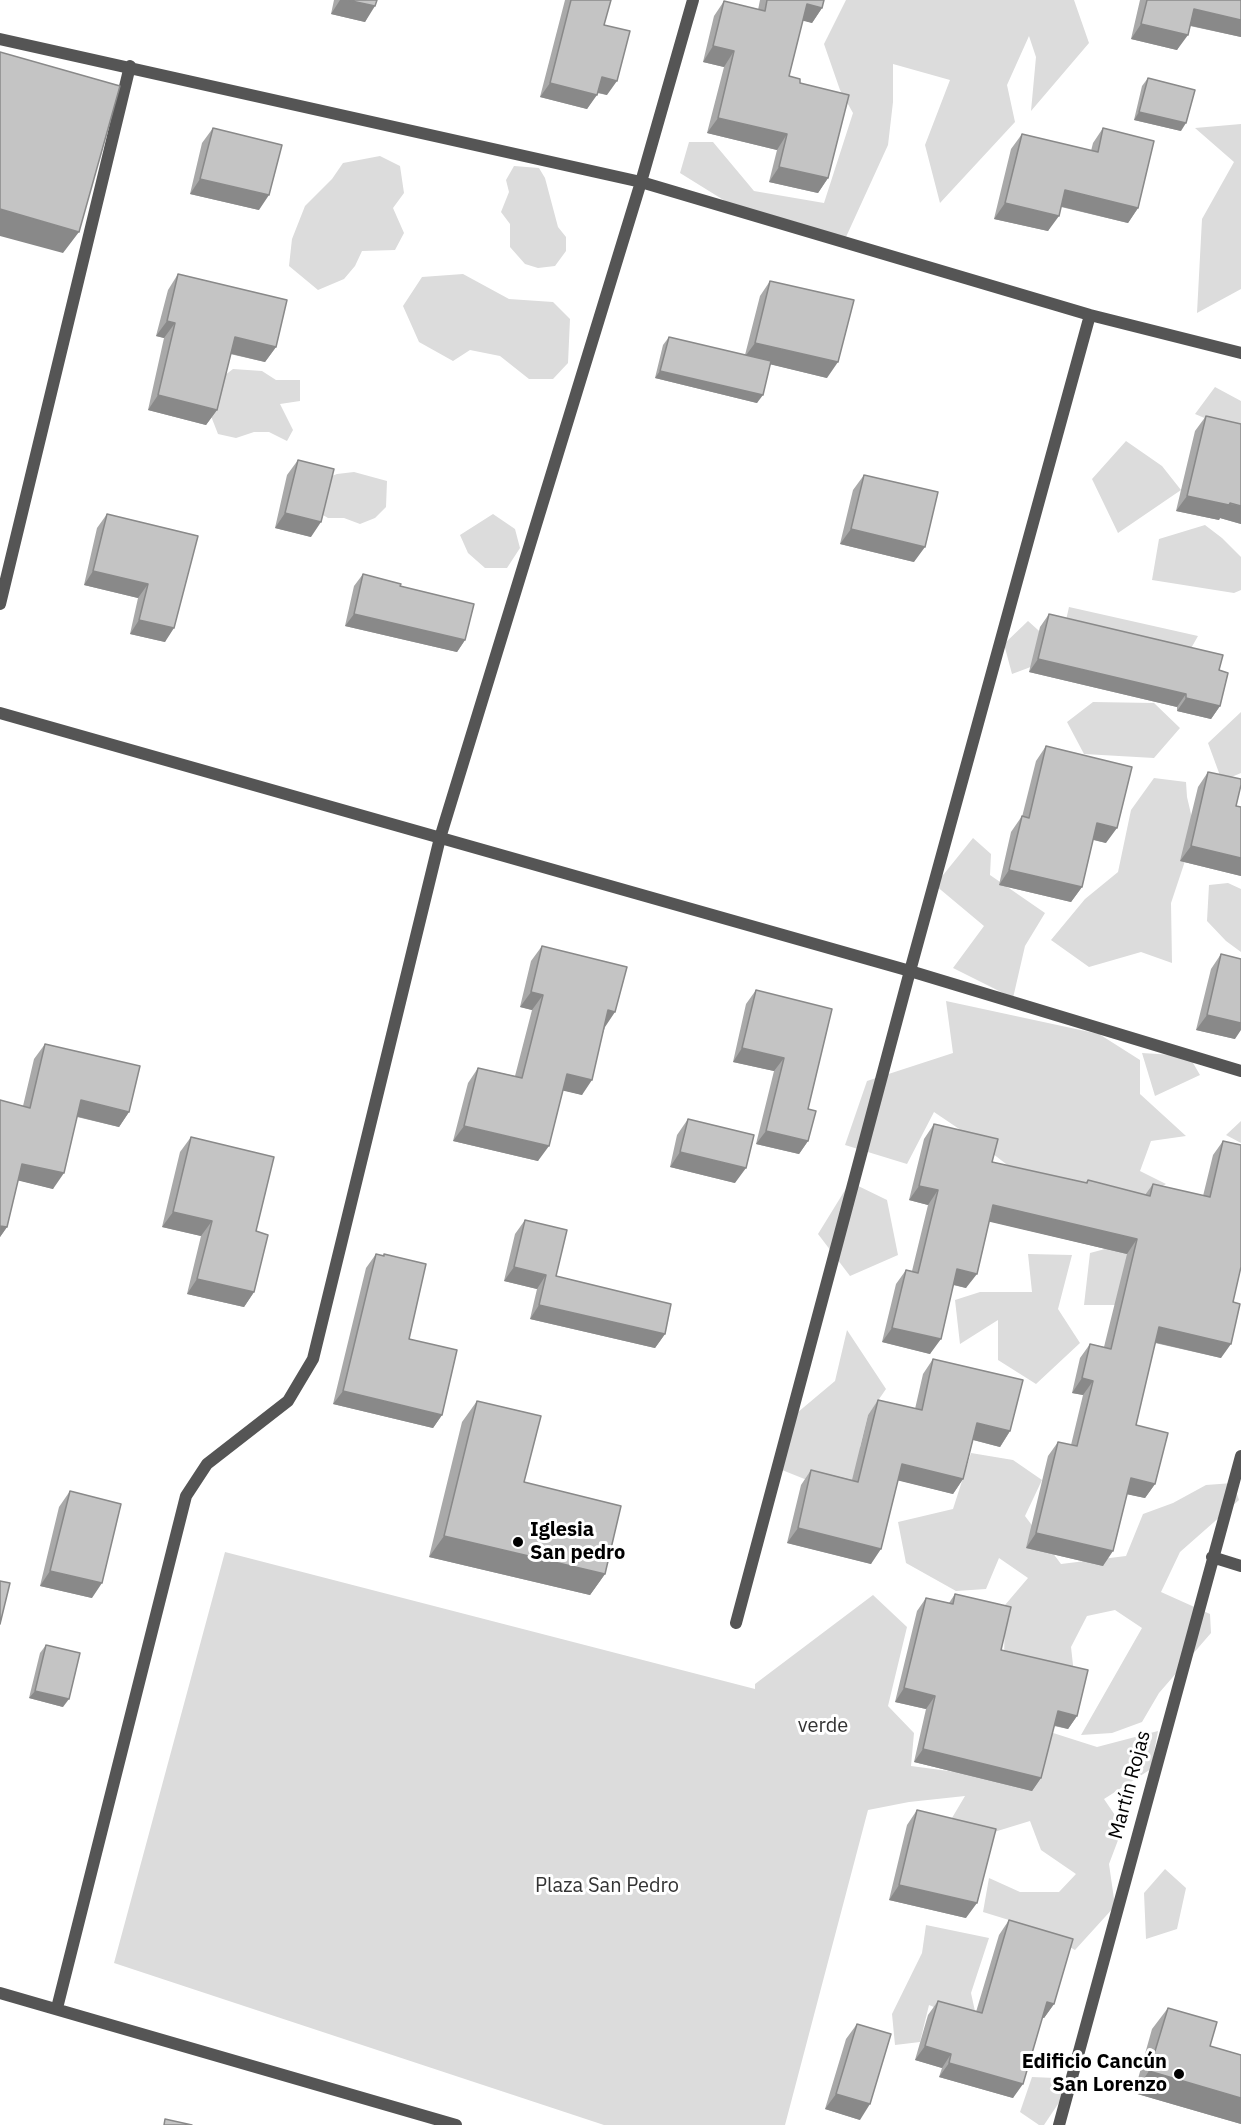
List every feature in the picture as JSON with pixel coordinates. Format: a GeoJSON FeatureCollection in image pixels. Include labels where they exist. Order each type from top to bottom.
{"type":"FeatureCollection","features":[{"type":"Feature","properties":{"kind":"street"},"geometry":{"type":"LineString","coordinates":[[57,2008],[186,1496],[207,1464],[288,1401],[313,1359],[440,838],[641,182],[693,0]]}},
{"type":"Feature","properties":{"kind":"street"},"geometry":{"type":"LineString","coordinates":[[0,39],[130,66],[641,182],[1090,315],[1241,353]]}},
{"type":"Feature","properties":{"kind":"street"},"geometry":{"type":"LineString","coordinates":[[0,604],[130,66]]}},
{"type":"Feature","properties":{"kind":"street"},"geometry":{"type":"LineString","coordinates":[[736,1623],[910,971],[1090,315]]}},
{"type":"Feature","properties":{"kind":"street"},"geometry":{"type":"LineString","coordinates":[[0,713],[910,971],[1241,1071]]}},
{"type":"Feature","properties":{"kind":"street","name":"Martín Rojas"},"geometry":{"type":"LineString","coordinates":[[1059,2125],[1241,1456]]}},
{"type":"Feature","properties":{"kind":"street"},"geometry":{"type":"LineString","coordinates":[[1212,1557],[1241,1566]]}},
{"type":"Feature","properties":{"kind":"street"},"geometry":{"type":"LineString","coordinates":[[0,1993],[456,2125]]}},
{"type":"Feature","properties":{"kind":"green space"},"geometry":{"type":"Polygon","coordinates":[[[846,0],[1074,0],[1089,43],[1031,111],[1036,57],[1029,36],[1007,85],[1015,122],[940,203],[925,145],[950,80],[893,64],[893,102],[888,145],[846,237],[730,204],[680,173],[689,142],[713,142],[754,191],[824,203],[853,113],[840,90],[824,44],[846,0]]]}},
{"type":"Feature","properties":{"kind":"green space"},"geometry":{"type":"Polygon","coordinates":[[[1241,124],[1241,289],[1197,313],[1202,219],[1234,162],[1195,128],[1241,124]]]}},
{"type":"Feature","properties":{"kind":"green space"},"geometry":{"type":"Polygon","coordinates":[[[380,156],[400,166],[404,193],[393,208],[404,233],[395,250],[362,251],[355,266],[344,279],[318,290],[289,266],[292,239],[305,206],[332,179],[343,163],[380,156]]]}},
{"type":"Feature","properties":{"kind":"green space"},"geometry":{"type":"Polygon","coordinates":[[[514,166],[539,168],[545,178],[558,227],[566,237],[566,251],[555,266],[538,268],[525,264],[510,247],[510,224],[501,212],[509,192],[506,180],[514,166]]]}},
{"type":"Feature","properties":{"kind":"green space"},"geometry":{"type":"Polygon","coordinates":[[[463,274],[509,299],[553,302],[570,319],[568,363],[553,379],[529,379],[500,356],[470,350],[453,361],[419,342],[403,306],[422,277],[463,274]]]}},
{"type":"Feature","properties":{"kind":"green space"},"geometry":{"type":"Polygon","coordinates":[[[233,369],[262,371],[276,380],[300,380],[300,401],[280,404],[293,430],[287,441],[269,432],[254,432],[236,438],[218,434],[209,411],[217,381],[233,369]]]}},
{"type":"Feature","properties":{"kind":"green space"},"geometry":{"type":"Polygon","coordinates":[[[1215,387],[1241,401],[1241,442],[1226,427],[1195,414],[1215,387]]]}},
{"type":"Feature","properties":{"kind":"green space"},"geometry":{"type":"Polygon","coordinates":[[[1126,441],[1162,466],[1181,490],[1118,533],[1092,479],[1126,441]]]}},
{"type":"Feature","properties":{"kind":"green space"},"geometry":{"type":"Polygon","coordinates":[[[354,472],[387,481],[386,507],[375,518],[360,524],[344,518],[328,518],[306,505],[316,482],[337,474],[354,472]]]}},
{"type":"Feature","properties":{"kind":"green space"},"geometry":{"type":"Polygon","coordinates":[[[493,514],[515,529],[520,548],[507,568],[485,568],[468,553],[460,535],[493,514]]]}},
{"type":"Feature","properties":{"kind":"green space"},"geometry":{"type":"Polygon","coordinates":[[[1205,525],[1241,557],[1241,590],[1234,593],[1152,580],[1159,539],[1205,525]]]}},
{"type":"Feature","properties":{"kind":"green space"},"geometry":{"type":"Polygon","coordinates":[[[1069,607],[1198,636],[1185,659],[1064,629],[1069,607]]]}},
{"type":"Feature","properties":{"kind":"green space"},"geometry":{"type":"Polygon","coordinates":[[[1028,621],[1047,638],[1052,659],[1012,674],[1004,644],[1028,621]]]}},
{"type":"Feature","properties":{"kind":"green space"},"geometry":{"type":"Polygon","coordinates":[[[1093,702],[1154,703],[1180,728],[1154,758],[1084,754],[1067,722],[1093,702]]]}},
{"type":"Feature","properties":{"kind":"green space"},"geometry":{"type":"Polygon","coordinates":[[[1241,712],[1241,773],[1222,781],[1208,743],[1241,712]]]}},
{"type":"Feature","properties":{"kind":"green space"},"geometry":{"type":"Polygon","coordinates":[[[1154,778],[1186,782],[1195,831],[1171,903],[1172,963],[1141,952],[1089,967],[1051,940],[1085,899],[1118,872],[1131,810],[1154,778]]]}},
{"type":"Feature","properties":{"kind":"green space"},"geometry":{"type":"Polygon","coordinates":[[[973,838],[991,854],[990,875],[1045,913],[1025,946],[1013,998],[953,968],[984,926],[935,885],[973,838]]]}},
{"type":"Feature","properties":{"kind":"green space"},"geometry":{"type":"Polygon","coordinates":[[[1228,883],[1241,889],[1241,952],[1226,941],[1207,921],[1209,885],[1228,883]]]}},
{"type":"Feature","properties":{"kind":"green space"},"geometry":{"type":"Polygon","coordinates":[[[946,1001],[1099,1034],[1140,1060],[1140,1094],[1186,1136],[1151,1141],[1140,1171],[1166,1184],[1128,1205],[1038,1189],[974,1139],[934,1112],[907,1164],[845,1145],[867,1081],[953,1053],[946,1001]]]}},
{"type":"Feature","properties":{"kind":"green space"},"geometry":{"type":"Polygon","coordinates":[[[1142,1053],[1189,1056],[1200,1075],[1155,1096],[1142,1053]]]}},
{"type":"Feature","properties":{"kind":"green space"},"geometry":{"type":"Polygon","coordinates":[[[1241,1121],[1241,1143],[1226,1135],[1241,1121]]]}},
{"type":"Feature","properties":{"kind":"green space"},"geometry":{"type":"Polygon","coordinates":[[[850,1182],[887,1200],[898,1255],[850,1276],[818,1234],[850,1182]]]}},
{"type":"Feature","properties":{"kind":"green space"},"geometry":{"type":"Polygon","coordinates":[[[1120,1245],[1149,1251],[1115,1305],[1084,1305],[1090,1253],[1120,1245]]]}},
{"type":"Feature","properties":{"kind":"green space"},"geometry":{"type":"Polygon","coordinates":[[[1028,1254],[1072,1255],[1058,1309],[1080,1343],[1036,1384],[998,1360],[998,1320],[960,1344],[955,1300],[980,1292],[1032,1292],[1028,1254]]]}},
{"type":"Feature","properties":{"kind":"green space"},"geometry":{"type":"Polygon","coordinates":[[[847,1330],[886,1389],[868,1415],[860,1447],[868,1491],[817,1484],[782,1470],[785,1423],[835,1381],[847,1330]]]}},
{"type":"Feature","properties":{"kind":"green space","name":"Plaza San Pedro"},"geometry":{"type":"Polygon","coordinates":[[[971,1453],[1013,1460],[1042,1480],[1025,1516],[1061,1564],[1126,1556],[1143,1514],[1173,1503],[1206,1485],[1233,1483],[1239,1500],[1180,1552],[1161,1592],[1210,1614],[1211,1633],[1159,1693],[1142,1722],[1112,1733],[1081,1735],[1142,1628],[1115,1610],[1087,1616],[1071,1647],[1075,1683],[1025,1724],[1097,1747],[1158,1731],[1151,1769],[1104,1799],[1123,1827],[1109,1864],[1115,1906],[1075,1950],[1035,1928],[983,1912],[989,1878],[1020,1892],[1059,1892],[1076,1874],[1041,1850],[1030,1821],[981,1836],[949,1823],[965,1796],[909,1802],[868,1810],[785,2125],[604,2125],[114,1963],[225,1552],[755,1689],[755,1684],[873,1595],[907,1627],[888,1706],[914,1733],[911,1766],[956,1772],[1004,1662],[1005,1605],[1028,1578],[999,1558],[986,1589],[956,1591],[906,1563],[898,1522],[953,1509],[971,1453]]]}},
{"type":"Feature","properties":{"kind":"green space"},"geometry":{"type":"Polygon","coordinates":[[[1165,1869],[1186,1888],[1177,1929],[1146,1939],[1144,1893],[1165,1869]]]}},
{"type":"Feature","properties":{"kind":"green space"},"geometry":{"type":"Polygon","coordinates":[[[926,1925],[989,1938],[971,1993],[978,2025],[929,2005],[920,2042],[895,2045],[892,2014],[922,1953],[926,1925]]]}},
{"type":"Feature","properties":{"kind":"green space"},"geometry":{"type":"Polygon","coordinates":[[[1032,2077],[1055,2078],[1066,2092],[1044,2125],[1039,2125],[1020,2112],[1032,2077]]]}},
{"type":"Feature","properties":{"kind":"building"},"geometry":{"type":"Polygon","coordinates":[[[347,0],[377,0],[375,6],[347,0]]]}},
{"type":"Feature","properties":{"kind":"building"},"geometry":{"type":"Polygon","coordinates":[[[571,0],[611,0],[604,25],[630,31],[617,81],[602,77],[597,95],[550,83],[571,0]]]}},
{"type":"Feature","properties":{"kind":"building"},"geometry":{"type":"Polygon","coordinates":[[[767,0],[824,0],[822,8],[807,4],[789,76],[800,79],[800,83],[849,95],[828,178],[779,167],[787,134],[718,118],[734,51],[713,46],[724,1],[765,11],[767,0]]]}},
{"type":"Feature","properties":{"kind":"building"},"geometry":{"type":"Polygon","coordinates":[[[1147,0],[1241,0],[1241,20],[1194,9],[1188,35],[1141,24],[1147,0]]]}},
{"type":"Feature","properties":{"kind":"building"},"geometry":{"type":"Polygon","coordinates":[[[0,52],[120,86],[79,232],[0,209],[0,52]]]}},
{"type":"Feature","properties":{"kind":"building"},"geometry":{"type":"Polygon","coordinates":[[[1148,78],[1195,90],[1186,123],[1139,112],[1148,78]]]}},
{"type":"Feature","properties":{"kind":"building"},"geometry":{"type":"Polygon","coordinates":[[[213,128],[282,145],[269,195],[200,179],[213,128]]]}},
{"type":"Feature","properties":{"kind":"building"},"geometry":{"type":"Polygon","coordinates":[[[1103,128],[1154,141],[1138,208],[1065,190],[1059,216],[1005,203],[1022,134],[1098,152],[1103,128]]]}},
{"type":"Feature","properties":{"kind":"building"},"geometry":{"type":"Polygon","coordinates":[[[178,274],[287,300],[276,347],[235,337],[217,410],[158,395],[175,323],[167,321],[178,274]]]}},
{"type":"Feature","properties":{"kind":"building"},"geometry":{"type":"Polygon","coordinates":[[[770,281],[854,300],[838,362],[755,343],[770,281]]]}},
{"type":"Feature","properties":{"kind":"building"},"geometry":{"type":"Polygon","coordinates":[[[669,337],[771,361],[763,395],[660,371],[669,337]]]}},
{"type":"Feature","properties":{"kind":"building"},"geometry":{"type":"Polygon","coordinates":[[[1206,416],[1241,424],[1241,506],[1187,496],[1206,416]]]}},
{"type":"Feature","properties":{"kind":"building"},"geometry":{"type":"Polygon","coordinates":[[[298,460],[334,469],[321,522],[285,513],[298,460]]]}},
{"type":"Feature","properties":{"kind":"building"},"geometry":{"type":"Polygon","coordinates":[[[864,475],[938,492],[925,547],[851,529],[864,475]]]}},
{"type":"Feature","properties":{"kind":"building"},"geometry":{"type":"Polygon","coordinates":[[[107,514],[198,536],[174,628],[139,620],[148,584],[93,571],[107,514]]]}},
{"type":"Feature","properties":{"kind":"building"},"geometry":{"type":"Polygon","coordinates":[[[363,574],[401,584],[400,586],[474,604],[465,640],[354,614],[363,574]]]}},
{"type":"Feature","properties":{"kind":"building"},"geometry":{"type":"Polygon","coordinates":[[[1049,614],[1223,655],[1219,670],[1228,673],[1220,706],[1186,698],[1186,694],[1038,659],[1049,614]]]}},
{"type":"Feature","properties":{"kind":"building"},"geometry":{"type":"Polygon","coordinates":[[[1046,746],[1132,767],[1117,828],[1097,823],[1082,887],[1009,870],[1022,816],[1029,818],[1046,746]]]}},
{"type":"Feature","properties":{"kind":"building"},"geometry":{"type":"Polygon","coordinates":[[[1208,772],[1241,779],[1236,806],[1241,807],[1241,858],[1191,846],[1208,772]]]}},
{"type":"Feature","properties":{"kind":"building"},"geometry":{"type":"Polygon","coordinates":[[[542,946],[627,967],[615,1012],[608,1010],[592,1080],[567,1074],[549,1146],[464,1126],[478,1068],[522,1078],[543,995],[531,992],[542,946]]]}},
{"type":"Feature","properties":{"kind":"building"},"geometry":{"type":"Polygon","coordinates":[[[1221,954],[1241,959],[1241,1023],[1207,1015],[1221,954]]]}},
{"type":"Feature","properties":{"kind":"building"},"geometry":{"type":"Polygon","coordinates":[[[756,990],[832,1009],[808,1109],[816,1111],[808,1141],[766,1131],[784,1058],[742,1048],[756,990]]]}},
{"type":"Feature","properties":{"kind":"building"},"geometry":{"type":"Polygon","coordinates":[[[45,1044],[140,1066],[129,1112],[81,1100],[64,1173],[22,1164],[7,1227],[0,1226],[0,1100],[30,1108],[45,1044]]]}},
{"type":"Feature","properties":{"kind":"building"},"geometry":{"type":"Polygon","coordinates":[[[688,1119],[754,1135],[746,1168],[680,1152],[688,1119]]]}},
{"type":"Feature","properties":{"kind":"building"},"geometry":{"type":"Polygon","coordinates":[[[934,1124],[998,1139],[992,1162],[1087,1183],[1088,1180],[1150,1196],[1153,1184],[1210,1197],[1223,1141],[1241,1145],[1241,1267],[1233,1302],[1240,1304],[1231,1344],[1159,1327],[1136,1425],[1168,1433],[1155,1484],[1131,1478],[1113,1551],[1036,1533],[1058,1442],[1077,1446],[1093,1381],[1082,1378],[1090,1344],[1111,1349],[1137,1239],[993,1205],[977,1274],[957,1269],[941,1339],[892,1328],[906,1270],[918,1273],[938,1190],[919,1186],[934,1124]]]}},
{"type":"Feature","properties":{"kind":"building"},"geometry":{"type":"Polygon","coordinates":[[[191,1137],[274,1157],[256,1231],[268,1235],[254,1292],[197,1279],[212,1221],[173,1212],[191,1137]]]}},
{"type":"Feature","properties":{"kind":"building"},"geometry":{"type":"Polygon","coordinates":[[[525,1220],[567,1230],[556,1276],[671,1304],[665,1334],[539,1305],[546,1275],[514,1267],[525,1220]]]}},
{"type":"Feature","properties":{"kind":"building"},"geometry":{"type":"Polygon","coordinates":[[[376,1254],[426,1264],[409,1339],[457,1350],[442,1415],[343,1391],[376,1254]]]}},
{"type":"Feature","properties":{"kind":"building"},"geometry":{"type":"Polygon","coordinates":[[[933,1359],[1023,1380],[1010,1431],[977,1423],[963,1479],[902,1464],[881,1549],[798,1528],[811,1470],[858,1482],[878,1400],[922,1410],[933,1359]]]}},
{"type":"Feature","properties":{"kind":"building"},"geometry":{"type":"Polygon","coordinates":[[[477,1401],[541,1416],[524,1482],[621,1506],[605,1574],[444,1536],[477,1401]]]}},
{"type":"Feature","properties":{"kind":"building"},"geometry":{"type":"Polygon","coordinates":[[[70,1491],[121,1504],[102,1583],[50,1571],[70,1491]]]}},
{"type":"Feature","properties":{"kind":"building"},"geometry":{"type":"Polygon","coordinates":[[[0,1581],[10,1583],[0,1624],[0,1581]]]}},
{"type":"Feature","properties":{"kind":"building"},"geometry":{"type":"Polygon","coordinates":[[[955,1594],[1011,1607],[1001,1650],[1088,1670],[1077,1716],[1058,1711],[1041,1778],[923,1749],[935,1696],[904,1688],[926,1598],[953,1604],[955,1594]]]}},
{"type":"Feature","properties":{"kind":"building"},"geometry":{"type":"Polygon","coordinates":[[[46,1645],[80,1653],[69,1699],[35,1691],[46,1645]]]}},
{"type":"Feature","properties":{"kind":"building"},"geometry":{"type":"Polygon","coordinates":[[[917,1810],[996,1829],[977,1903],[899,1885],[917,1810]]]}},
{"type":"Feature","properties":{"kind":"building"},"geometry":{"type":"Polygon","coordinates":[[[1009,1920],[1073,1939],[1054,2004],[1047,2002],[1023,2084],[949,2063],[951,2054],[925,2046],[938,2001],[982,2013],[1009,1920]]]}},
{"type":"Feature","properties":{"kind":"building"},"geometry":{"type":"Polygon","coordinates":[[[1168,2008],[1217,2022],[1210,2046],[1241,2055],[1241,2098],[1149,2071],[1168,2008]]]}},
{"type":"Feature","properties":{"kind":"building"},"geometry":{"type":"Polygon","coordinates":[[[857,2024],[891,2034],[870,2104],[836,2094],[857,2024]]]}},
{"type":"Feature","properties":{"kind":"building"},"geometry":{"type":"Polygon","coordinates":[[[165,2119],[192,2125],[164,2125],[165,2119]]]}},
{"type":"Feature","properties":{"kind":"place","name":"Iglesia San pedro"},"geometry":{"type":"Point","coordinates":[518,1542]}},
{"type":"Feature","properties":{"kind":"place","name":"Edificio Cancún San Lorenzo"},"geometry":{"type":"Point","coordinates":[1179,2074]}},
{"type":"Feature","properties":{"kind":"park label","name":"verde"},"geometry":{"type":"Point","coordinates":[823,1726]}}]}
